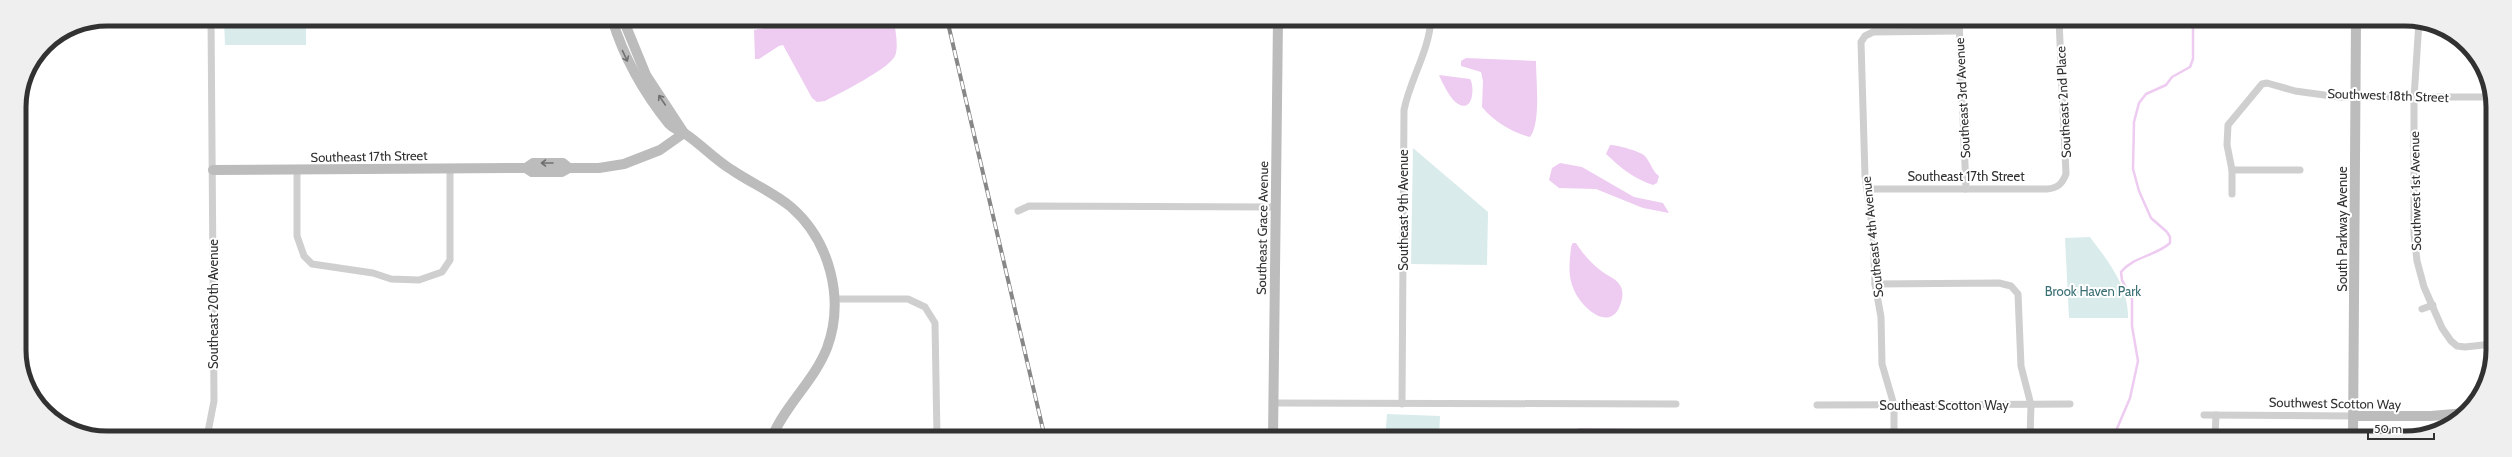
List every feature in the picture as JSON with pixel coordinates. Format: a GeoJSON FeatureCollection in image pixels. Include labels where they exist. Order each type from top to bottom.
{"type":"FeatureCollection","features":[{"type":"Feature","properties":{"kind":"street","name":"Southeast 20th Avenue"},"geometry":{"type":"LineString","coordinates":[[208,431],[214,401],[211,26]]}},
{"type":"Feature","properties":{"kind":"street"},"geometry":{"type":"LineString","coordinates":[[614,26],[622,48],[640,84],[674,130],[684,133]]}},
{"type":"Feature","properties":{"kind":"street"},"geometry":{"type":"LineString","coordinates":[[625,26],[646,75],[684,133],[718,161],[778,198],[802,218],[814,234],[825,255],[831,273],[834,299],[832,332],[821,361],[807,384],[791,403],[775,431]]}},
{"type":"Feature","properties":{"kind":"street","name":"Southeast Grace Avenue"},"geometry":{"type":"LineString","coordinates":[[1273,431],[1278,26]]}},
{"type":"Feature","properties":{"kind":"street","name":"Southeast 9th Avenue"},"geometry":{"type":"LineString","coordinates":[[1402,404],[1404,110],[1408,91],[1428,44],[1430,26]]}},
{"type":"Feature","properties":{"kind":"street","name":"Southeast 3rd Avenue"},"geometry":{"type":"LineString","coordinates":[[1958,26],[1966,189]]}},
{"type":"Feature","properties":{"kind":"street","name":"Southeast 2nd Place"},"geometry":{"type":"LineString","coordinates":[[2059,26],[2066,174],[2062,183]]}},
{"type":"Feature","properties":{"kind":"street","name":"South Parkway Avenue"},"geometry":{"type":"LineString","coordinates":[[2353,431],[2356,26]]}},
{"type":"Feature","properties":{"kind":"street","name":"Southwest 1st Avenue"},"geometry":{"type":"LineString","coordinates":[[2419,28],[2414,98],[2415,246],[2424,287],[2446,335],[2457,346],[2474,347],[2486,345]]}},
{"type":"Feature","properties":{"kind":"street","name":"Southeast 4th Avenue"},"geometry":{"type":"LineString","coordinates":[[1894,431],[1894,405],[1882,364],[1881,317],[1875,284],[1873,232],[1867,189],[1860,51],[1861,42],[1865,36],[1873,32],[1958,31]]}},
{"type":"Feature","properties":{"kind":"street","name":"Southwest 18th Street"},"geometry":{"type":"LineString","coordinates":[[2232,170],[2227,145],[2228,125],[2262,84],[2267,83],[2295,91],[2355,97],[2485,97]]}},
{"type":"Feature","properties":{"kind":"street","name":"Southeast 17th Street"},"geometry":{"type":"LineString","coordinates":[[213,170],[526,168],[533,163],[563,163],[568,168],[612,167],[636,161],[660,150],[684,133]]}},
{"type":"Feature","properties":{"kind":"street"},"geometry":{"type":"LineString","coordinates":[[297,170],[297,236],[304,256],[316,265],[373,273],[391,279],[426,279],[442,272],[447,267],[451,253],[450,168]]}},
{"type":"Feature","properties":{"kind":"street"},"geometry":{"type":"LineString","coordinates":[[2232,194],[2232,170],[2300,170]]}},
{"type":"Feature","properties":{"kind":"street","name":"Southeast 17th Street"},"geometry":{"type":"LineString","coordinates":[[1867,189],[2047,189],[2056,188],[2062,183]]}},
{"type":"Feature","properties":{"kind":"street"},"geometry":{"type":"LineString","coordinates":[[1018,211],[1029,206],[1276,207]]}},
{"type":"Feature","properties":{"kind":"street"},"geometry":{"type":"LineString","coordinates":[[1875,284],[1999,283],[2011,286],[2018,294],[2021,366],[2031,405],[2030,431]]}},
{"type":"Feature","properties":{"kind":"street"},"geometry":{"type":"LineString","coordinates":[[834,299],[908,299],[919,302],[928,310],[936,327],[937,431]]}},
{"type":"Feature","properties":{"kind":"street"},"geometry":{"type":"LineString","coordinates":[[2422,309],[2433,305]]}},
{"type":"Feature","properties":{"kind":"street"},"geometry":{"type":"LineString","coordinates":[[1273,403],[1676,404]]}},
{"type":"Feature","properties":{"kind":"street","name":"Southeast Scotton Way"},"geometry":{"type":"LineString","coordinates":[[1817,405],[2070,404]]}},
{"type":"Feature","properties":{"kind":"street","name":"Southwest Scotton Way"},"geometry":{"type":"LineString","coordinates":[[2204,415],[2431,416],[2454,414]]}},
{"type":"Feature","properties":{"kind":"street"},"geometry":{"type":"LineString","coordinates":[[2215,431],[2216,415]]}},
{"type":"Feature","properties":{"kind":"green space"},"geometry":{"type":"Polygon","coordinates":[[[224,26],[306,26],[306,45],[225,45],[224,26]]]}},
{"type":"Feature","properties":{"kind":"green space"},"geometry":{"type":"Polygon","coordinates":[[[1413,148],[1488,212],[1487,265],[1411,264],[1413,148]]]}},
{"type":"Feature","properties":{"kind":"green space","name":"Brook Haven Park"},"geometry":{"type":"Polygon","coordinates":[[[2090,237],[2104,255],[2121,285],[2125,296],[2128,318],[2069,318],[2065,238],[2090,237]]]}},
{"type":"Feature","properties":{"kind":"green space"},"geometry":{"type":"Polygon","coordinates":[[[1387,414],[1440,416],[1439,431],[1386,431],[1387,414]]]}},
{"type":"Feature","properties":{"kind":"shaded area"},"geometry":{"type":"Polygon","coordinates":[[[779,26],[895,26],[897,48],[895,56],[891,61],[874,74],[825,101],[817,102],[812,98],[783,45],[759,59],[755,59],[754,30],[779,26]]]}},
{"type":"Feature","properties":{"kind":"shaded area"},"geometry":{"type":"Polygon","coordinates":[[[1466,58],[1536,61],[1537,112],[1536,122],[1530,137],[1517,133],[1504,126],[1482,107],[1483,81],[1481,72],[1461,66],[1461,61],[1466,58]]]}},
{"type":"Feature","properties":{"kind":"shaded area"},"geometry":{"type":"Polygon","coordinates":[[[1439,75],[1470,79],[1472,83],[1472,98],[1470,102],[1463,106],[1455,102],[1447,91],[1439,75]]]}},
{"type":"Feature","properties":{"kind":"shaded area"},"geometry":{"type":"Polygon","coordinates":[[[1610,145],[1638,152],[1645,156],[1659,176],[1657,183],[1653,185],[1646,183],[1622,168],[1606,154],[1610,145]]]}},
{"type":"Feature","properties":{"kind":"shaded area"},"geometry":{"type":"Polygon","coordinates":[[[1560,163],[1582,167],[1634,197],[1663,203],[1669,213],[1643,208],[1596,189],[1559,188],[1549,180],[1552,168],[1560,163]]]}},
{"type":"Feature","properties":{"kind":"shaded area"},"geometry":{"type":"Polygon","coordinates":[[[1573,243],[1576,243],[1593,264],[1614,279],[1621,287],[1622,300],[1614,315],[1601,317],[1594,314],[1577,296],[1572,286],[1570,274],[1571,246],[1573,243]]]}},
{"type":"Feature","properties":{"kind":"shaded area"},"geometry":{"type":"Polygon","coordinates":[[[1579,428],[1770,431],[1573,431],[1579,428]]]}},
{"type":"Feature","properties":{"kind":"waterway"},"geometry":{"type":"LineString","coordinates":[[2116,431],[2130,398],[2138,361],[2132,326],[2132,299],[2122,280],[2121,272],[2132,263],[2158,251],[2170,243],[2170,237],[2167,232],[2151,218],[2139,191],[2133,169],[2134,122],[2139,103],[2146,94],[2166,85],[2172,77],[2190,67],[2193,59],[2193,26]]}},
{"type":"Feature","properties":{"kind":"railway"},"geometry":{"type":"LineString","coordinates":[[949,26],[1043,431]]}}]}
